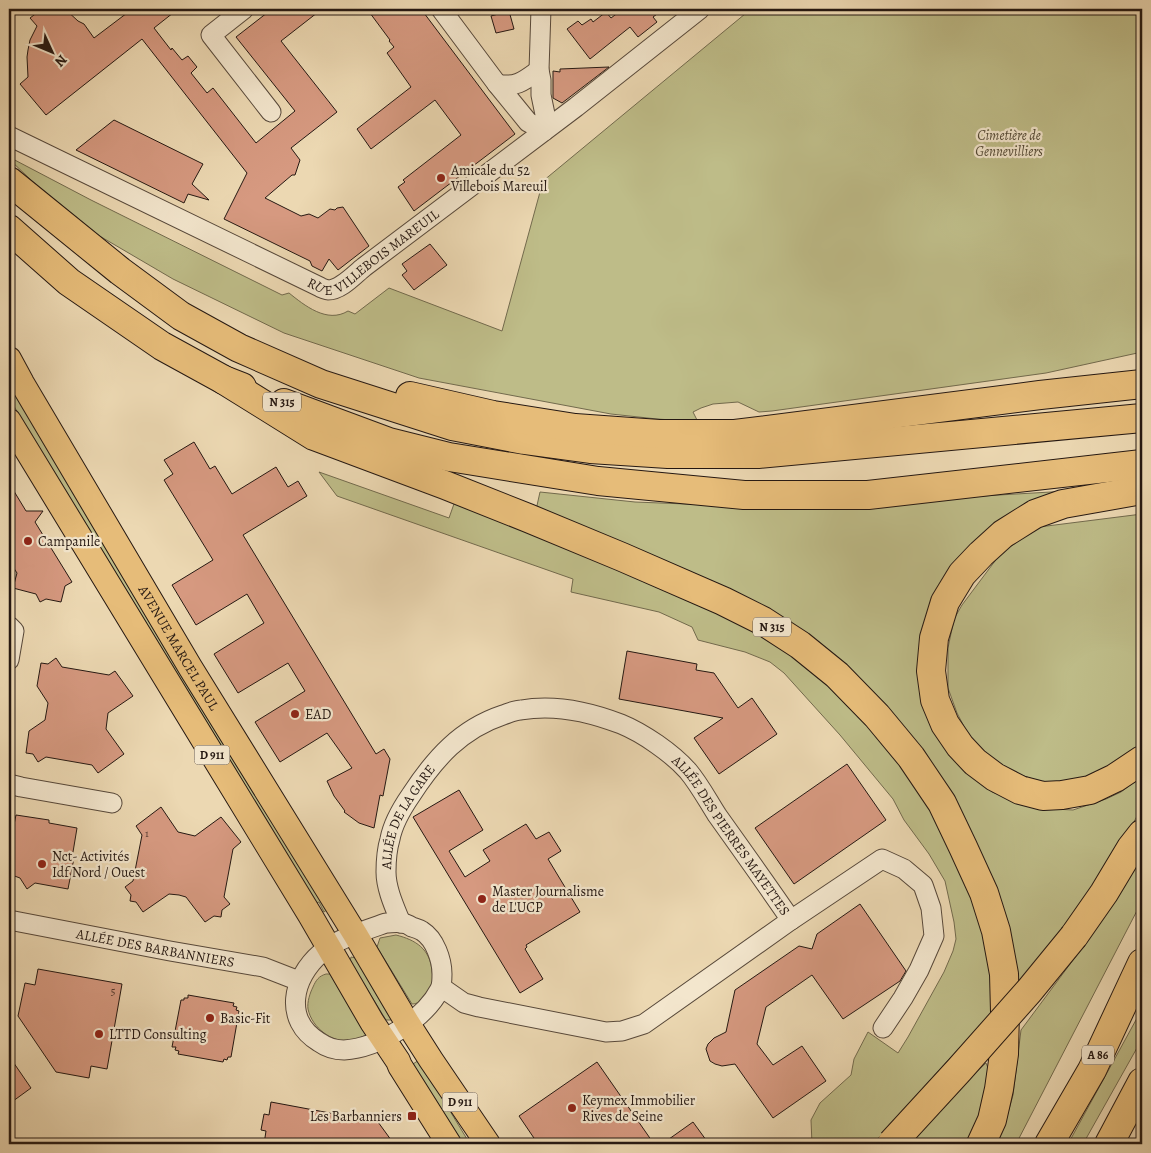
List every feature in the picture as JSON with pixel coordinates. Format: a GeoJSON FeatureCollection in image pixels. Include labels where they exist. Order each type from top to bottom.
{"type":"FeatureCollection","features":[{"type":"Feature","properties":{"kind":"highway","name":"N 315"},"geometry":{"type":"LineString","coordinates":[[9,181],[120,270],[182,316],[239,348],[320,384],[452,426],[524,440],[590,449],[668,454],[758,454],[1142,418]]}},
{"type":"Feature","properties":{"kind":"highway","name":"N 315"},"geometry":{"type":"LineString","coordinates":[[9,228],[69,282],[162,346],[224,380],[314,436],[528,518],[723,600],[763,621],[800,645],[837,675],[877,716],[911,757],[942,803],[984,893],[996,931],[1004,974],[1004,1054],[992,1120],[981,1144]]}},
{"type":"Feature","properties":{"kind":"highway","name":"N 315"},"geometry":{"type":"LineString","coordinates":[[120,270],[244,336],[326,370],[409,396],[493,415],[575,428],[659,434],[735,434],[1040,395]]}},
{"type":"Feature","properties":{"kind":"highway"},"geometry":{"type":"LineString","coordinates":[[1040,395],[1142,368]]}},
{"type":"Feature","properties":{"kind":"highway","name":"N 315"},"geometry":{"type":"LineString","coordinates":[[224,380],[389,442],[449,457],[598,481],[734,494],[868,495],[1142,464]]}},
{"type":"Feature","properties":{"kind":"highway"},"geometry":{"type":"LineString","coordinates":[[1040,395],[1142,384]]}},
{"type":"Feature","properties":{"kind":"highway"},"geometry":{"type":"LineString","coordinates":[[1142,490],[1063,504],[1035,514],[1003,534],[962,574],[945,602],[934,638],[931,672],[935,700],[945,724],[960,746],[975,762],[995,778],[1020,790],[1043,796],[1090,790],[1116,778],[1142,760]]}},
{"type":"Feature","properties":{"kind":"highway"},"geometry":{"type":"LineString","coordinates":[[891,1143],[1029,992],[1074,936],[1137,841],[1142,817]]}},
{"type":"Feature","properties":{"kind":"highway","name":"A 86"},"geometry":{"type":"LineString","coordinates":[[1049,1144],[1092,1070],[1142,963]]}},
{"type":"Feature","properties":{"kind":"highway"},"geometry":{"type":"LineString","coordinates":[[1109,1144],[1142,1082]]}},
{"type":"Feature","properties":{"kind":"main road","name":"AVENUE MARCEL PAUL"},"geometry":{"type":"LineString","coordinates":[[9,359],[190,667],[355,934],[408,1024],[488,1144]]}},
{"type":"Feature","properties":{"kind":"main road","name":"AVENUE MARCEL PAUL"},"geometry":{"type":"LineString","coordinates":[[9,421],[423,1105],[449,1144]]}},
{"type":"Feature","properties":{"kind":"street"},"geometry":{"type":"LineString","coordinates":[[244,9],[211,35],[271,112]]}},
{"type":"Feature","properties":{"kind":"street"},"geometry":{"type":"LineString","coordinates":[[441,9],[528,122],[544,132],[547,124],[541,96],[539,70],[541,9]]}},
{"type":"Feature","properties":{"kind":"street","name":"RUE VILLEBOIS MAREUIL"},"geometry":{"type":"LineString","coordinates":[[9,136],[327,290],[343,284],[377,256],[544,132],[700,9]]}},
{"type":"Feature","properties":{"kind":"street"},"geometry":{"type":"LineString","coordinates":[[497,84],[506,86],[515,84],[524,81],[539,70]]}},
{"type":"Feature","properties":{"kind":"street"},"geometry":{"type":"LineString","coordinates":[[528,122],[530,98],[539,70]]}},
{"type":"Feature","properties":{"kind":"street"},"geometry":{"type":"LineString","coordinates":[[9,626],[14,631],[9,660]]}},
{"type":"Feature","properties":{"kind":"street","name":"ALLÉE DES PIERRES MAYETTES"},"geometry":{"type":"LineString","coordinates":[[441,988],[464,1002],[479,1008],[606,1032],[622,1031],[644,1024],[791,920],[688,771],[664,749],[644,736],[621,724],[591,715],[564,709],[541,708],[519,710],[494,718],[472,729]]}},
{"type":"Feature","properties":{"kind":"street","name":"ALLÉE DE LA GARE"},"geometry":{"type":"LineString","coordinates":[[401,922],[392,899],[386,874],[390,838],[401,810],[432,765],[448,748],[472,729]]}},
{"type":"Feature","properties":{"kind":"street"},"geometry":{"type":"LineString","coordinates":[[9,784],[112,803]]}},
{"type":"Feature","properties":{"kind":"street"},"geometry":{"type":"LineString","coordinates":[[791,920],[882,859],[904,869],[923,885],[931,908],[934,936],[920,970],[883,1028]]}},
{"type":"Feature","properties":{"kind":"street","name":"ALLÉE DES BARBANNIERS"},"geometry":{"type":"LineString","coordinates":[[9,920],[263,967],[299,981]]}},
{"type":"Feature","properties":{"kind":"street"},"geometry":{"type":"LineString","coordinates":[[401,922],[423,932],[436,946],[442,966],[441,988],[428,1006],[408,1024],[384,1039],[356,1049],[341,1050],[325,1046],[310,1037],[299,1022],[295,1001],[299,981],[308,966],[321,952],[355,934],[386,923],[401,922]]}},
{"type":"Feature","properties":{"kind":"green space","name":"Cimetière de Gennevilliers"},"geometry":{"type":"Polygon","coordinates":[[[751,9],[1142,9],[1142,352],[1046,373],[772,411],[759,412],[738,402],[713,404],[693,412],[697,420],[657,419],[611,414],[419,378],[284,333],[173,279],[74,221],[9,159],[9,157],[282,295],[289,293],[302,303],[324,314],[340,314],[348,311],[355,314],[389,288],[502,331],[543,181],[751,9]]]}},
{"type":"Feature","properties":{"kind":"green space"},"geometry":{"type":"Polygon","coordinates":[[[9,378],[328,909],[324,912],[319,902],[316,903],[9,398],[9,378]]]}},
{"type":"Feature","properties":{"kind":"green space"},"geometry":{"type":"Polygon","coordinates":[[[319,472],[449,518],[455,501],[661,581],[783,644],[826,679],[916,780],[977,902],[1001,1005],[950,1058],[873,1144],[812,1144],[811,1120],[820,1103],[851,1075],[854,1059],[868,1032],[898,1053],[944,972],[956,939],[945,881],[929,854],[904,820],[893,799],[840,735],[784,673],[770,662],[745,652],[698,640],[692,627],[659,612],[571,592],[573,579],[337,496],[319,472]]]}},
{"type":"Feature","properties":{"kind":"green space"},"geometry":{"type":"Polygon","coordinates":[[[1068,491],[1025,510],[925,648],[956,761],[992,792],[1036,808],[1073,810],[1121,792],[1142,776],[1142,807],[1098,888],[1015,986],[996,900],[847,671],[536,510],[540,492],[635,502],[762,507],[1068,491]]]}},
{"type":"Feature","properties":{"kind":"green space"},"geometry":{"type":"Polygon","coordinates":[[[1142,514],[1142,743],[1119,763],[1072,784],[1041,782],[1013,772],[988,755],[969,736],[957,713],[948,688],[948,648],[954,619],[962,605],[1001,553],[1039,527],[1142,514]]]}},
{"type":"Feature","properties":{"kind":"green space"},"geometry":{"type":"Polygon","coordinates":[[[1142,855],[1142,901],[1016,1144],[994,1144],[1008,1113],[1013,1095],[1021,1030],[1082,948],[1142,855]]]}},
{"type":"Feature","properties":{"kind":"green space"},"geometry":{"type":"Polygon","coordinates":[[[396,935],[410,940],[421,947],[431,963],[432,984],[419,1002],[416,1003],[412,1004],[377,947],[380,938],[396,935]]]}},
{"type":"Feature","properties":{"kind":"green space"},"geometry":{"type":"Polygon","coordinates":[[[351,957],[356,958],[392,1016],[391,1020],[386,1020],[350,961],[351,957]]]}},
{"type":"Feature","properties":{"kind":"green space"},"geometry":{"type":"Polygon","coordinates":[[[326,974],[330,974],[366,1035],[351,1041],[337,1040],[318,1028],[310,1016],[308,1003],[312,989],[317,980],[326,974]]]}},
{"type":"Feature","properties":{"kind":"green space"},"geometry":{"type":"Polygon","coordinates":[[[1142,1009],[1142,1039],[1083,1144],[1068,1144],[1142,1009]]]}},
{"type":"Feature","properties":{"kind":"green space"},"geometry":{"type":"Polygon","coordinates":[[[419,1060],[470,1144],[461,1144],[410,1063],[412,1062],[413,1064],[419,1060]]]}},
{"type":"Feature","properties":{"kind":"green space"},"geometry":{"type":"Polygon","coordinates":[[[986,1063],[994,1083],[971,1144],[910,1144],[973,1075],[986,1063]]]}},
{"type":"Feature","properties":{"kind":"building"},"geometry":{"type":"Polygon","coordinates":[[[42,9],[65,9],[84,24],[94,38],[131,10],[133,13],[137,9],[178,9],[154,28],[171,50],[172,48],[182,60],[188,56],[197,67],[191,73],[207,93],[213,88],[256,143],[295,111],[236,37],[272,9],[322,9],[281,41],[337,112],[291,148],[300,160],[295,175],[292,175],[265,198],[301,216],[309,214],[318,218],[330,209],[335,210],[343,207],[369,246],[338,270],[329,259],[322,271],[312,266],[310,261],[224,219],[247,173],[142,39],[46,115],[20,84],[28,77],[28,50],[30,40],[37,26],[30,18],[42,9]]]}},
{"type":"Feature","properties":{"kind":"building"},"geometry":{"type":"Polygon","coordinates":[[[367,9],[421,9],[515,134],[414,211],[398,187],[405,182],[403,180],[461,135],[435,100],[371,149],[357,129],[411,87],[387,53],[394,47],[367,9]]]}},
{"type":"Feature","properties":{"kind":"building"},"geometry":{"type":"Polygon","coordinates":[[[623,9],[664,9],[653,17],[657,22],[638,37],[630,27],[590,59],[567,29],[578,21],[582,25],[591,19],[593,22],[606,12],[611,18],[623,9]]]}},
{"type":"Feature","properties":{"kind":"building"},"geometry":{"type":"Polygon","coordinates":[[[509,11],[514,29],[496,33],[491,16],[509,11]]]}},
{"type":"Feature","properties":{"kind":"building"},"geometry":{"type":"Polygon","coordinates":[[[609,67],[562,103],[553,98],[553,71],[609,67]]]}},
{"type":"Feature","properties":{"kind":"building"},"geometry":{"type":"Polygon","coordinates":[[[114,120],[203,164],[192,184],[209,200],[188,194],[184,203],[76,150],[114,120]]]}},
{"type":"Feature","properties":{"kind":"building"},"geometry":{"type":"Polygon","coordinates":[[[430,244],[447,265],[414,290],[402,275],[407,271],[402,264],[430,244]]]}},
{"type":"Feature","properties":{"kind":"building"},"geometry":{"type":"Polygon","coordinates":[[[194,442],[210,469],[215,466],[232,494],[276,467],[288,487],[298,481],[307,496],[243,535],[376,754],[384,749],[390,759],[383,796],[380,795],[374,828],[359,823],[344,812],[334,796],[327,781],[352,768],[327,733],[280,762],[255,722],[305,691],[288,663],[238,693],[214,654],[264,623],[247,594],[196,625],[172,585],[213,560],[164,480],[173,474],[164,460],[194,442]]]}},
{"type":"Feature","properties":{"kind":"building","name":"Campanile"},"geometry":{"type":"Polygon","coordinates":[[[9,483],[26,511],[43,511],[35,522],[72,582],[65,586],[61,602],[46,599],[40,602],[36,594],[13,588],[17,573],[9,561],[9,483]]]}},
{"type":"Feature","properties":{"kind":"building"},"geometry":{"type":"Polygon","coordinates":[[[627,651],[697,664],[696,670],[714,673],[738,708],[752,698],[777,734],[719,774],[694,738],[723,718],[619,699],[627,651]]]}},
{"type":"Feature","properties":{"kind":"building"},"geometry":{"type":"Polygon","coordinates":[[[56,658],[62,667],[109,675],[115,671],[133,696],[108,713],[106,729],[124,754],[98,773],[92,765],[46,757],[38,762],[33,754],[26,753],[29,731],[45,720],[48,703],[37,686],[41,663],[48,664],[56,658]]]}},
{"type":"Feature","properties":{"kind":"building"},"geometry":{"type":"Polygon","coordinates":[[[847,764],[886,820],[794,884],[755,828],[847,764]]]}},
{"type":"Feature","properties":{"kind":"building"},"geometry":{"type":"Polygon","coordinates":[[[459,790],[483,830],[449,851],[465,877],[490,861],[483,850],[526,824],[536,839],[549,832],[561,851],[548,859],[580,912],[526,945],[525,949],[543,979],[520,993],[413,817],[459,790]]]}},
{"type":"Feature","properties":{"kind":"building"},"geometry":{"type":"Polygon","coordinates":[[[161,807],[178,832],[195,836],[221,817],[241,842],[233,849],[224,897],[230,904],[222,910],[221,917],[214,916],[205,922],[186,897],[179,895],[169,894],[143,912],[136,902],[130,901],[131,895],[125,887],[133,881],[142,835],[136,826],[161,807]]]}},
{"type":"Feature","properties":{"kind":"building"},"geometry":{"type":"Polygon","coordinates":[[[16,815],[49,820],[49,823],[77,828],[68,889],[35,883],[27,889],[20,878],[9,874],[9,846],[16,815]]]}},
{"type":"Feature","properties":{"kind":"building"},"geometry":{"type":"Polygon","coordinates":[[[860,904],[906,971],[900,981],[843,1019],[812,975],[766,1007],[757,1044],[773,1065],[802,1046],[826,1081],[773,1118],[735,1064],[722,1066],[710,1061],[706,1049],[708,1044],[714,1038],[726,1032],[735,990],[799,946],[812,949],[817,934],[860,904]]]}},
{"type":"Feature","properties":{"kind":"building"},"geometry":{"type":"Polygon","coordinates":[[[38,969],[122,984],[107,1069],[91,1066],[89,1078],[56,1072],[18,1016],[25,983],[35,985],[38,969]]]}},
{"type":"Feature","properties":{"kind":"building"},"geometry":{"type":"Polygon","coordinates":[[[188,995],[234,1003],[233,1006],[237,1007],[236,1010],[239,1011],[231,1057],[228,1057],[227,1060],[224,1059],[223,1062],[178,1054],[179,1051],[175,1050],[176,1047],[172,1047],[181,1000],[188,998],[188,995]]]}},
{"type":"Feature","properties":{"kind":"building"},"geometry":{"type":"Polygon","coordinates":[[[9,1056],[31,1088],[9,1104],[9,1056]]]}},
{"type":"Feature","properties":{"kind":"building"},"geometry":{"type":"Polygon","coordinates":[[[597,1062],[654,1144],[538,1144],[519,1116],[597,1062]]]}},
{"type":"Feature","properties":{"kind":"building"},"geometry":{"type":"Polygon","coordinates":[[[271,1102],[378,1122],[394,1144],[264,1144],[266,1131],[261,1130],[264,1114],[269,1115],[271,1102]]]}},
{"type":"Feature","properties":{"kind":"building"},"geometry":{"type":"Polygon","coordinates":[[[693,1122],[709,1144],[662,1144],[693,1122]]]}},
{"type":"Feature","properties":{"kind":"place","name":"Amicale du 52 Villebois Mareuil"},"geometry":{"type":"Point","coordinates":[441,178]}},
{"type":"Feature","properties":{"kind":"place","name":"Campanile"},"geometry":{"type":"Point","coordinates":[28,541]}},
{"type":"Feature","properties":{"kind":"place","name":"EAD"},"geometry":{"type":"Point","coordinates":[295,714]}},
{"type":"Feature","properties":{"kind":"place","name":"Nct- Activités Idf Nord / Ouest"},"geometry":{"type":"Point","coordinates":[42,864]}},
{"type":"Feature","properties":{"kind":"place","name":"Master Journalisme de L'UCP"},"geometry":{"type":"Point","coordinates":[482,899]}},
{"type":"Feature","properties":{"kind":"place","name":"Basic-Fit"},"geometry":{"type":"Point","coordinates":[210,1018]}},
{"type":"Feature","properties":{"kind":"place","name":"LTTD Consulting"},"geometry":{"type":"Point","coordinates":[99,1034]}},
{"type":"Feature","properties":{"kind":"place","name":"Keymex Immobilier Rives de Seine"},"geometry":{"type":"Point","coordinates":[572,1108]}},
{"type":"Feature","properties":{"kind":"place","name":"Les Barbanniers"},"geometry":{"type":"Point","coordinates":[412,1116]}}]}
